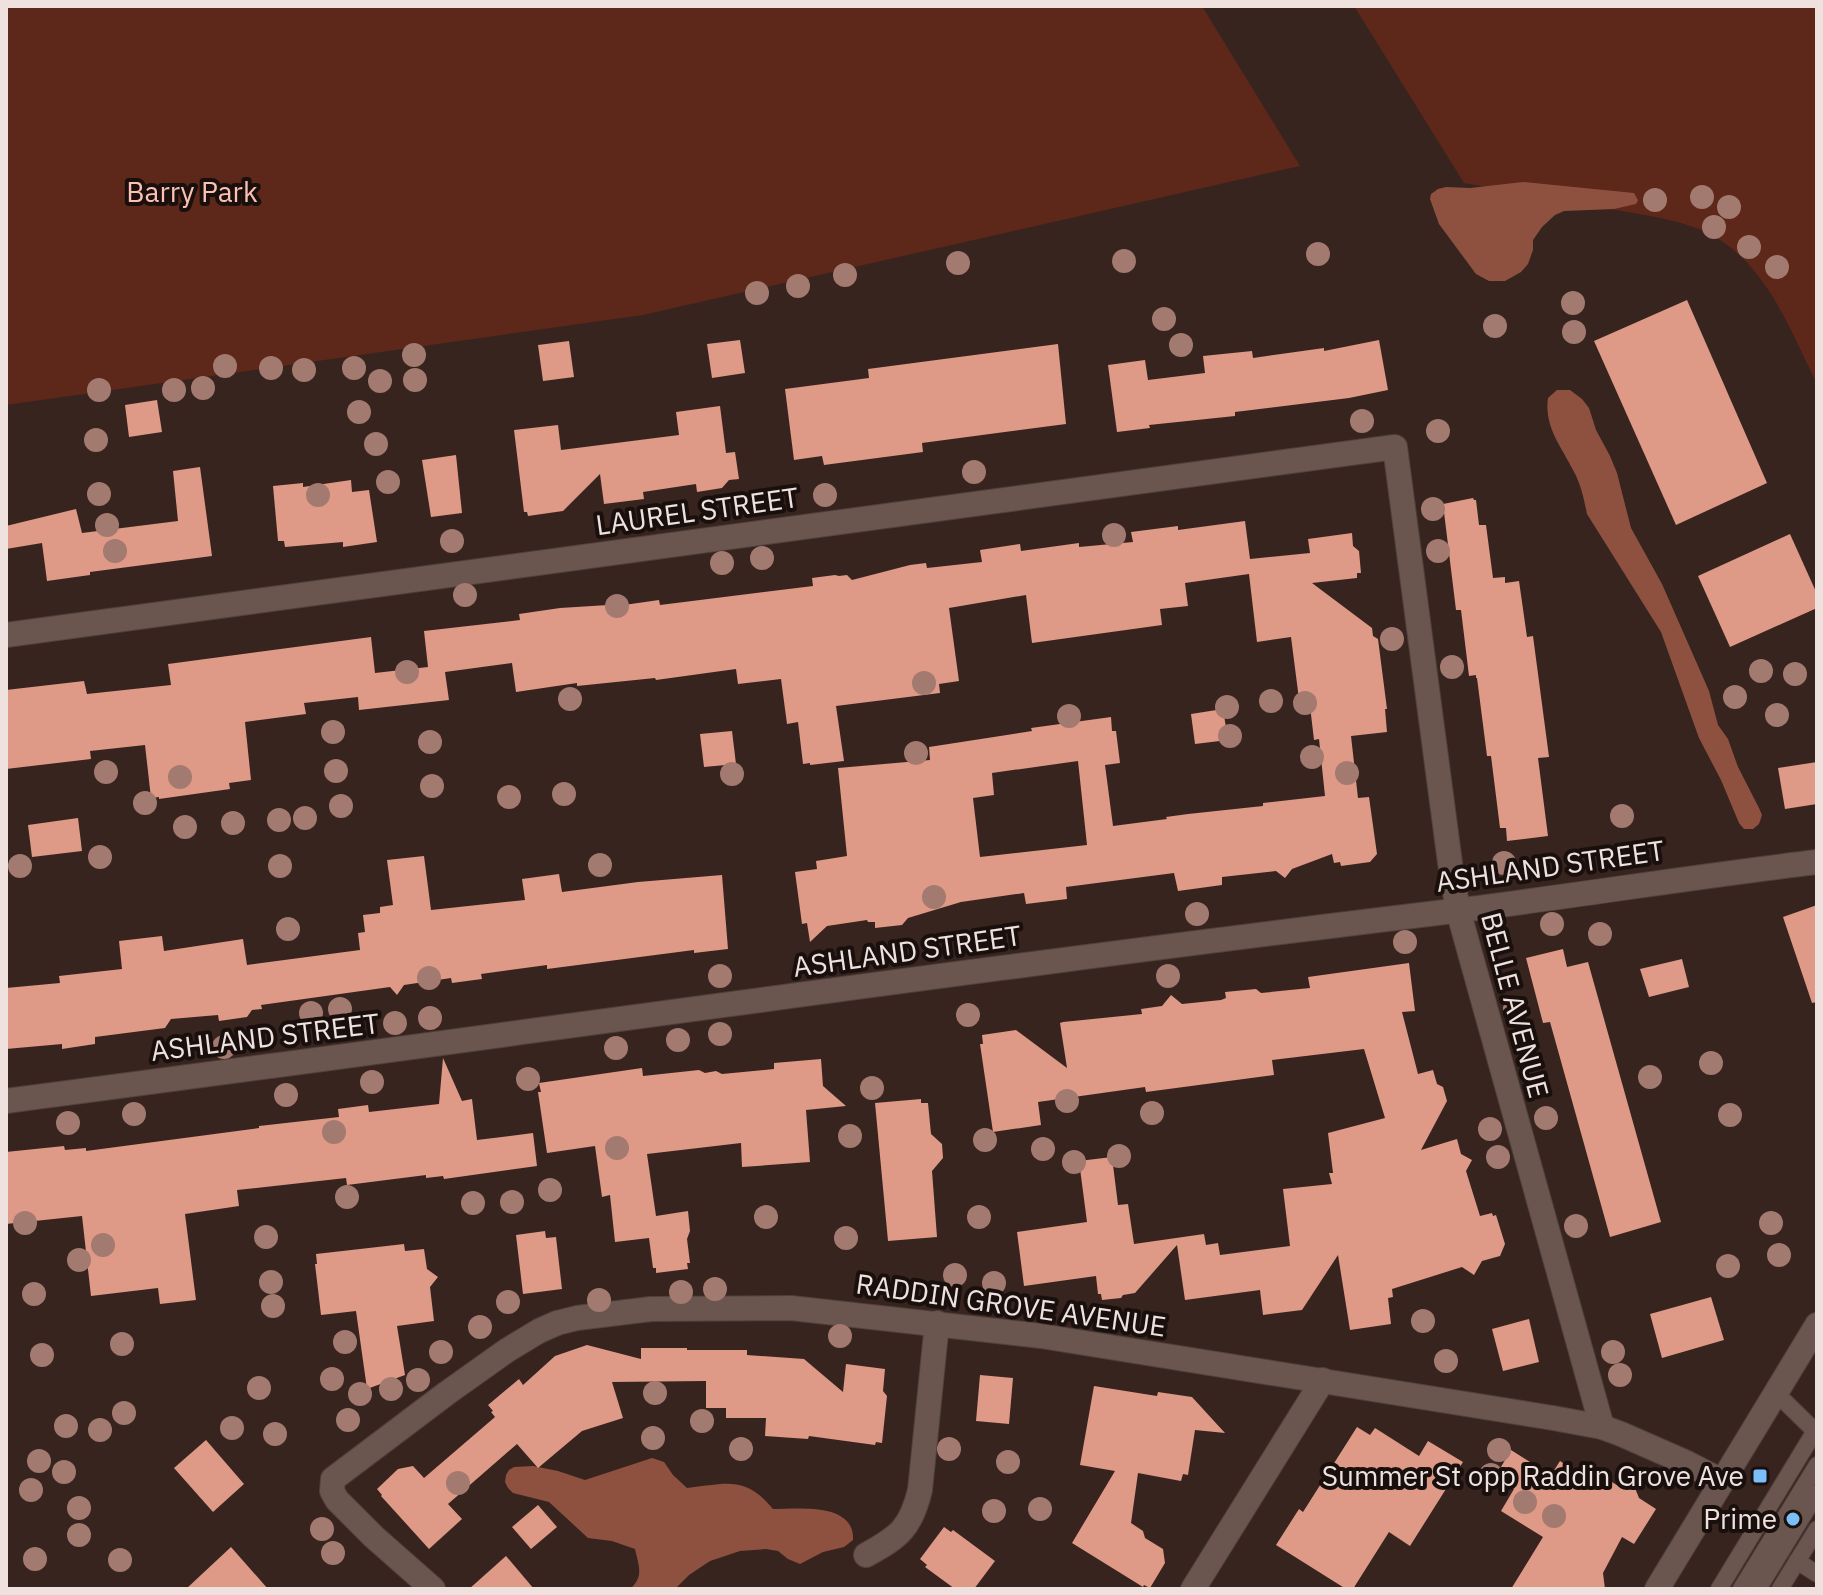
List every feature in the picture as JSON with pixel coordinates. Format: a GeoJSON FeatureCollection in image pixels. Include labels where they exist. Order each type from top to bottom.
{"type":"FeatureCollection","features":[{"type":"Feature","properties":{"kind":"street","name":"LAUREL STREET"},"geometry":{"type":"LineString","coordinates":[[6,635],[1395,447]]}},
{"type":"Feature","properties":{"kind":"street","name":"BELLE AVENUE"},"geometry":{"type":"LineString","coordinates":[[1395,447],[1458,910],[1602,1427]]}},
{"type":"Feature","properties":{"kind":"street","name":"ASHLAND STREET"},"geometry":{"type":"LineString","coordinates":[[6,1101],[1817,862]]}},
{"type":"Feature","properties":{"kind":"street","name":"RADDIN GROVE AVENUE"},"geometry":{"type":"LineString","coordinates":[[433,1589],[337,1500],[333,1494],[333,1479],[506,1351],[539,1331],[568,1320],[633,1310],[810,1309],[1061,1338],[1602,1427],[1722,1481]]}},
{"type":"Feature","properties":{"kind":"street"},"geometry":{"type":"LineString","coordinates":[[866,1555],[893,1539],[914,1513],[920,1490],[937,1323]]}},
{"type":"Feature","properties":{"kind":"street"},"geometry":{"type":"LineString","coordinates":[[1657,1589],[1817,1325]]}},
{"type":"Feature","properties":{"kind":"street"},"geometry":{"type":"LineString","coordinates":[[1193,1589],[1323,1380]]}},
{"type":"Feature","properties":{"kind":"lane"},"geometry":{"type":"LineString","coordinates":[[1719,1589],[1816,1432],[1776,1393]]}},
{"type":"Feature","properties":{"kind":"lane"},"geometry":{"type":"LineString","coordinates":[[1741,1589],[1817,1465]]}},
{"type":"Feature","properties":{"kind":"lane"},"geometry":{"type":"LineString","coordinates":[[1758,1589],[1817,1493]]}},
{"type":"Feature","properties":{"kind":"lane"},"geometry":{"type":"LineString","coordinates":[[1780,1589],[1817,1529]]}},
{"type":"Feature","properties":{"kind":"lane"},"geometry":{"type":"LineString","coordinates":[[1797,1561],[1817,1574]]}},
{"type":"Feature","properties":{"kind":"green space","name":"Barry Park"},"geometry":{"type":"Polygon","coordinates":[[[6,6],[1202,6],[1300,166],[643,315],[6,405],[6,6]]]}},
{"type":"Feature","properties":{"kind":"green space"},"geometry":{"type":"Polygon","coordinates":[[[1354,6],[1817,6],[1817,384],[1766,286],[1737,253],[1713,236],[1692,226],[1661,218],[1464,183],[1354,6]]]}},
{"type":"Feature","properties":{"kind":"shaded area"},"geometry":{"type":"Polygon","coordinates":[[[1523,182],[1634,193],[1638,200],[1636,204],[1614,209],[1564,211],[1555,215],[1533,240],[1528,264],[1521,272],[1505,281],[1489,281],[1476,274],[1439,224],[1431,194],[1446,187],[1470,188],[1523,182]]]}},
{"type":"Feature","properties":{"kind":"shaded area"},"geometry":{"type":"Polygon","coordinates":[[[1557,390],[1570,390],[1589,408],[1617,473],[1631,528],[1662,584],[1709,691],[1718,725],[1728,739],[1762,815],[1753,829],[1744,829],[1739,823],[1699,738],[1661,632],[1587,514],[1578,481],[1554,436],[1549,418],[1548,398],[1557,390]]]}},
{"type":"Feature","properties":{"kind":"shaded area"},"geometry":{"type":"Polygon","coordinates":[[[652,1458],[664,1462],[687,1488],[734,1484],[753,1491],[773,1509],[835,1513],[845,1519],[851,1528],[853,1540],[844,1547],[823,1552],[800,1564],[778,1551],[740,1551],[710,1561],[675,1589],[630,1589],[639,1575],[635,1549],[612,1541],[588,1538],[549,1502],[513,1493],[505,1482],[509,1470],[514,1467],[533,1466],[585,1480],[652,1458]]]}},
{"type":"Feature","properties":{"kind":"building"},"geometry":{"type":"Polygon","coordinates":[[[1687,300],[1767,483],[1676,525],[1594,341],[1687,300]]]}},
{"type":"Feature","properties":{"kind":"building"},"geometry":{"type":"Polygon","coordinates":[[[740,340],[745,373],[712,378],[707,344],[740,340]]]}},
{"type":"Feature","properties":{"kind":"building"},"geometry":{"type":"Polygon","coordinates":[[[1379,340],[1388,390],[1117,432],[1108,365],[1145,360],[1148,380],[1205,373],[1203,356],[1252,351],[1253,358],[1324,348],[1324,351],[1379,340]]]}},
{"type":"Feature","properties":{"kind":"building"},"geometry":{"type":"Polygon","coordinates":[[[569,341],[574,377],[543,381],[538,345],[569,341]]]}},
{"type":"Feature","properties":{"kind":"building"},"geometry":{"type":"Polygon","coordinates":[[[1058,344],[1066,424],[922,443],[923,452],[824,465],[822,456],[794,460],[785,389],[869,378],[868,369],[1058,344]]]}},
{"type":"Feature","properties":{"kind":"building"},"geometry":{"type":"Polygon","coordinates":[[[157,400],[162,432],[129,437],[125,405],[157,400]]]}},
{"type":"Feature","properties":{"kind":"building"},"geometry":{"type":"Polygon","coordinates":[[[720,406],[726,453],[735,452],[739,479],[729,480],[722,488],[697,492],[696,484],[643,492],[644,499],[604,504],[600,474],[563,511],[528,516],[524,512],[514,430],[558,425],[561,450],[679,435],[676,412],[720,406]]]}},
{"type":"Feature","properties":{"kind":"building"},"geometry":{"type":"Polygon","coordinates":[[[456,455],[462,513],[431,517],[422,460],[456,455]]]}},
{"type":"Feature","properties":{"kind":"building"},"geometry":{"type":"Polygon","coordinates":[[[200,467],[212,556],[90,572],[90,575],[47,581],[42,543],[6,549],[6,526],[76,509],[82,533],[178,521],[173,471],[200,467]]]}},
{"type":"Feature","properties":{"kind":"building"},"geometry":{"type":"Polygon","coordinates":[[[351,480],[352,492],[369,490],[377,542],[343,547],[343,542],[285,547],[284,541],[278,541],[273,486],[303,483],[303,487],[351,480]]]}},
{"type":"Feature","properties":{"kind":"building"},"geometry":{"type":"Polygon","coordinates":[[[1476,500],[1479,525],[1486,525],[1493,578],[1505,577],[1505,583],[1519,581],[1527,637],[1533,636],[1549,757],[1538,758],[1548,836],[1507,841],[1506,828],[1500,828],[1477,678],[1476,675],[1469,676],[1461,610],[1456,610],[1443,504],[1476,500]]]}},
{"type":"Feature","properties":{"kind":"building"},"geometry":{"type":"Polygon","coordinates":[[[1245,521],[1250,559],[1310,553],[1308,539],[1352,533],[1353,546],[1359,551],[1361,573],[1357,573],[1357,578],[1312,583],[1372,628],[1373,636],[1378,639],[1387,732],[1351,736],[1358,798],[1369,797],[1377,854],[1370,862],[1341,866],[1340,862],[1334,863],[1332,854],[1292,869],[1285,878],[1276,871],[1222,877],[1222,885],[1178,891],[1174,873],[1066,887],[1067,899],[1026,904],[1024,893],[961,902],[908,918],[902,925],[875,928],[875,922],[867,920],[827,926],[810,942],[807,923],[802,924],[795,872],[817,869],[816,861],[847,856],[838,768],[930,760],[929,747],[1111,717],[1120,763],[1105,765],[1113,826],[1325,796],[1319,739],[1314,740],[1310,706],[1300,707],[1291,637],[1257,642],[1249,574],[1185,583],[1188,606],[1160,609],[1162,625],[1032,643],[1026,595],[949,608],[959,681],[939,684],[940,693],[836,706],[844,761],[803,764],[798,722],[787,724],[781,679],[738,684],[736,669],[656,680],[577,686],[577,683],[516,692],[512,663],[445,672],[449,700],[359,710],[358,697],[304,703],[306,714],[245,722],[251,780],[229,783],[230,789],[151,798],[145,745],[90,751],[91,759],[6,769],[6,690],[84,681],[87,694],[171,685],[168,664],[371,637],[375,673],[428,667],[424,631],[520,620],[519,614],[560,608],[610,607],[659,600],[660,605],[813,586],[812,578],[847,575],[852,580],[910,565],[926,563],[927,568],[982,562],[980,550],[1020,544],[1021,551],[1079,543],[1079,547],[1133,542],[1131,532],[1178,526],[1178,530],[1245,521]],[[1078,761],[992,773],[994,795],[973,798],[980,857],[1087,845],[1078,761]]]}},
{"type":"Feature","properties":{"kind":"building"},"geometry":{"type":"Polygon","coordinates":[[[1790,534],[1817,594],[1817,608],[1730,647],[1698,576],[1790,534]]]}},
{"type":"Feature","properties":{"kind":"building"},"geometry":{"type":"Polygon","coordinates":[[[1223,709],[1228,740],[1195,744],[1191,714],[1223,709]]]}},
{"type":"Feature","properties":{"kind":"building"},"geometry":{"type":"Polygon","coordinates":[[[732,731],[736,764],[704,767],[700,734],[732,731]]]}},
{"type":"Feature","properties":{"kind":"building"},"geometry":{"type":"Polygon","coordinates":[[[1817,762],[1817,804],[1785,809],[1778,768],[1817,762]]]}},
{"type":"Feature","properties":{"kind":"building"},"geometry":{"type":"Polygon","coordinates":[[[78,818],[82,851],[32,857],[28,825],[78,818]]]}},
{"type":"Feature","properties":{"kind":"building"},"geometry":{"type":"Polygon","coordinates":[[[424,856],[431,910],[525,900],[522,879],[559,874],[562,892],[722,875],[728,949],[694,953],[694,950],[547,969],[547,965],[481,974],[482,979],[452,983],[451,978],[404,985],[397,995],[390,987],[261,1005],[262,1009],[252,1010],[247,1017],[219,1021],[218,1015],[171,1019],[165,1028],[95,1037],[95,1044],[62,1049],[62,1044],[6,1049],[6,988],[60,983],[59,976],[122,969],[119,941],[162,936],[164,951],[243,939],[247,965],[360,950],[358,933],[365,932],[363,915],[380,913],[380,907],[393,905],[387,860],[424,856]]]}},
{"type":"Feature","properties":{"kind":"building"},"geometry":{"type":"Polygon","coordinates":[[[1817,905],[1817,1002],[1812,1003],[1783,917],[1817,905]]]}},
{"type":"Feature","properties":{"kind":"building"},"geometry":{"type":"Polygon","coordinates":[[[1563,949],[1567,967],[1588,962],[1661,1222],[1610,1237],[1550,1022],[1543,1023],[1526,958],[1563,949]]]}},
{"type":"Feature","properties":{"kind":"building"},"geometry":{"type":"Polygon","coordinates":[[[1682,959],[1689,987],[1649,997],[1640,969],[1682,959]]]}},
{"type":"Feature","properties":{"kind":"building"},"geometry":{"type":"Polygon","coordinates":[[[1409,963],[1415,1011],[1402,1012],[1418,1074],[1433,1070],[1447,1101],[1421,1150],[1457,1139],[1461,1154],[1472,1160],[1466,1171],[1480,1216],[1496,1215],[1505,1244],[1500,1256],[1482,1261],[1474,1275],[1462,1267],[1392,1289],[1393,1297],[1388,1298],[1391,1324],[1350,1330],[1338,1255],[1302,1310],[1263,1315],[1260,1290],[1185,1300],[1177,1245],[1135,1293],[1121,1298],[1102,1300],[1101,1294],[1098,1294],[1096,1276],[1024,1286],[1017,1232],[1087,1222],[1079,1161],[1112,1157],[1118,1205],[1128,1204],[1134,1244],[1204,1234],[1206,1245],[1218,1243],[1220,1255],[1290,1246],[1283,1189],[1332,1184],[1328,1133],[1385,1118],[1364,1049],[1272,1060],[1274,1075],[1146,1092],[1145,1087],[1038,1102],[1041,1125],[993,1132],[980,1044],[983,1044],[982,1035],[1016,1030],[1067,1068],[1060,1023],[1063,1022],[1142,1014],[1141,1009],[1162,1006],[1171,995],[1182,1004],[1221,1000],[1226,998],[1225,992],[1256,989],[1261,993],[1310,988],[1308,977],[1409,963]]]}},
{"type":"Feature","properties":{"kind":"building"},"geometry":{"type":"Polygon","coordinates":[[[443,1058],[462,1101],[472,1099],[477,1140],[533,1133],[537,1166],[444,1179],[443,1176],[426,1178],[426,1175],[347,1185],[346,1178],[237,1190],[239,1206],[185,1214],[196,1300],[160,1304],[158,1288],[91,1296],[82,1216],[6,1224],[6,1152],[64,1146],[65,1150],[86,1148],[86,1151],[339,1117],[338,1109],[368,1105],[369,1112],[439,1104],[443,1058]]]}},
{"type":"Feature","properties":{"kind":"building"},"geometry":{"type":"Polygon","coordinates":[[[821,1059],[823,1086],[846,1106],[806,1110],[810,1162],[742,1167],[741,1143],[647,1154],[656,1216],[688,1211],[688,1269],[656,1273],[649,1238],[615,1242],[610,1195],[602,1197],[595,1146],[547,1153],[539,1083],[642,1068],[643,1076],[699,1070],[722,1074],[774,1069],[774,1063],[821,1059]]]}},
{"type":"Feature","properties":{"kind":"building"},"geometry":{"type":"Polygon","coordinates":[[[921,1099],[921,1103],[928,1103],[931,1134],[942,1144],[943,1158],[932,1171],[937,1237],[888,1241],[875,1103],[921,1099]]]}},
{"type":"Feature","properties":{"kind":"building"},"geometry":{"type":"Polygon","coordinates":[[[545,1231],[546,1238],[556,1237],[562,1289],[523,1294],[516,1235],[545,1231]]]}},
{"type":"Feature","properties":{"kind":"building"},"geometry":{"type":"Polygon","coordinates":[[[404,1244],[405,1251],[424,1249],[427,1269],[438,1277],[430,1287],[434,1321],[397,1326],[405,1375],[367,1389],[356,1311],[321,1315],[316,1254],[404,1244]]]}},
{"type":"Feature","properties":{"kind":"building"},"geometry":{"type":"Polygon","coordinates":[[[1711,1297],[1724,1340],[1662,1358],[1650,1314],[1711,1297]]]}},
{"type":"Feature","properties":{"kind":"building"},"geometry":{"type":"Polygon","coordinates":[[[1529,1319],[1539,1362],[1503,1371],[1492,1329],[1529,1319]]]}},
{"type":"Feature","properties":{"kind":"building"},"geometry":{"type":"Polygon","coordinates":[[[587,1345],[641,1359],[641,1348],[687,1348],[747,1350],[747,1355],[804,1359],[843,1392],[846,1364],[885,1369],[883,1391],[887,1396],[882,1443],[876,1442],[875,1445],[809,1436],[808,1439],[765,1436],[766,1418],[726,1418],[726,1408],[706,1408],[706,1381],[612,1382],[623,1418],[582,1431],[538,1468],[517,1444],[448,1504],[462,1519],[429,1549],[377,1489],[398,1469],[413,1466],[424,1478],[495,1417],[488,1405],[519,1379],[523,1385],[555,1356],[587,1345]]]}},
{"type":"Feature","properties":{"kind":"building"},"geometry":{"type":"Polygon","coordinates":[[[980,1375],[1013,1378],[1009,1424],[976,1421],[980,1375]]]}},
{"type":"Feature","properties":{"kind":"building"},"geometry":{"type":"Polygon","coordinates":[[[1094,1386],[1157,1396],[1158,1392],[1192,1397],[1225,1433],[1195,1430],[1188,1475],[1183,1474],[1181,1481],[1138,1473],[1131,1523],[1143,1531],[1145,1538],[1163,1549],[1165,1563],[1150,1588],[1143,1587],[1072,1543],[1115,1471],[1080,1465],[1094,1386]]]}},
{"type":"Feature","properties":{"kind":"building"},"geometry":{"type":"Polygon","coordinates":[[[1357,1427],[1370,1435],[1375,1428],[1419,1456],[1428,1441],[1463,1462],[1410,1546],[1389,1532],[1353,1589],[1346,1589],[1276,1545],[1299,1509],[1303,1512],[1357,1427]]]}},
{"type":"Feature","properties":{"kind":"building"},"geometry":{"type":"Polygon","coordinates":[[[206,1440],[244,1484],[213,1512],[174,1468],[206,1440]]]}},
{"type":"Feature","properties":{"kind":"building"},"geometry":{"type":"Polygon","coordinates":[[[1511,1450],[1551,1475],[1560,1461],[1587,1479],[1593,1470],[1623,1489],[1635,1488],[1639,1498],[1656,1509],[1634,1544],[1622,1537],[1603,1573],[1605,1589],[1511,1589],[1543,1537],[1501,1511],[1514,1489],[1495,1477],[1511,1450]]]}},
{"type":"Feature","properties":{"kind":"building"},"geometry":{"type":"Polygon","coordinates":[[[538,1505],[557,1527],[531,1549],[512,1527],[538,1505]]]}},
{"type":"Feature","properties":{"kind":"building"},"geometry":{"type":"Polygon","coordinates":[[[944,1527],[951,1532],[953,1530],[995,1561],[974,1589],[955,1589],[925,1567],[927,1565],[920,1559],[944,1527]]]}},
{"type":"Feature","properties":{"kind":"building"},"geometry":{"type":"Polygon","coordinates":[[[231,1547],[268,1589],[186,1589],[231,1547]]]}},
{"type":"Feature","properties":{"kind":"building"},"geometry":{"type":"Polygon","coordinates":[[[506,1556],[534,1589],[469,1589],[506,1556]]]}},
{"type":"Feature","properties":{"kind":"place","name":"Summer St opp Raddin Grove Ave"},"geometry":{"type":"Point","coordinates":[1760,1476]}},
{"type":"Feature","properties":{"kind":"place","name":"Prime"},"geometry":{"type":"Point","coordinates":[1793,1519]}}]}
